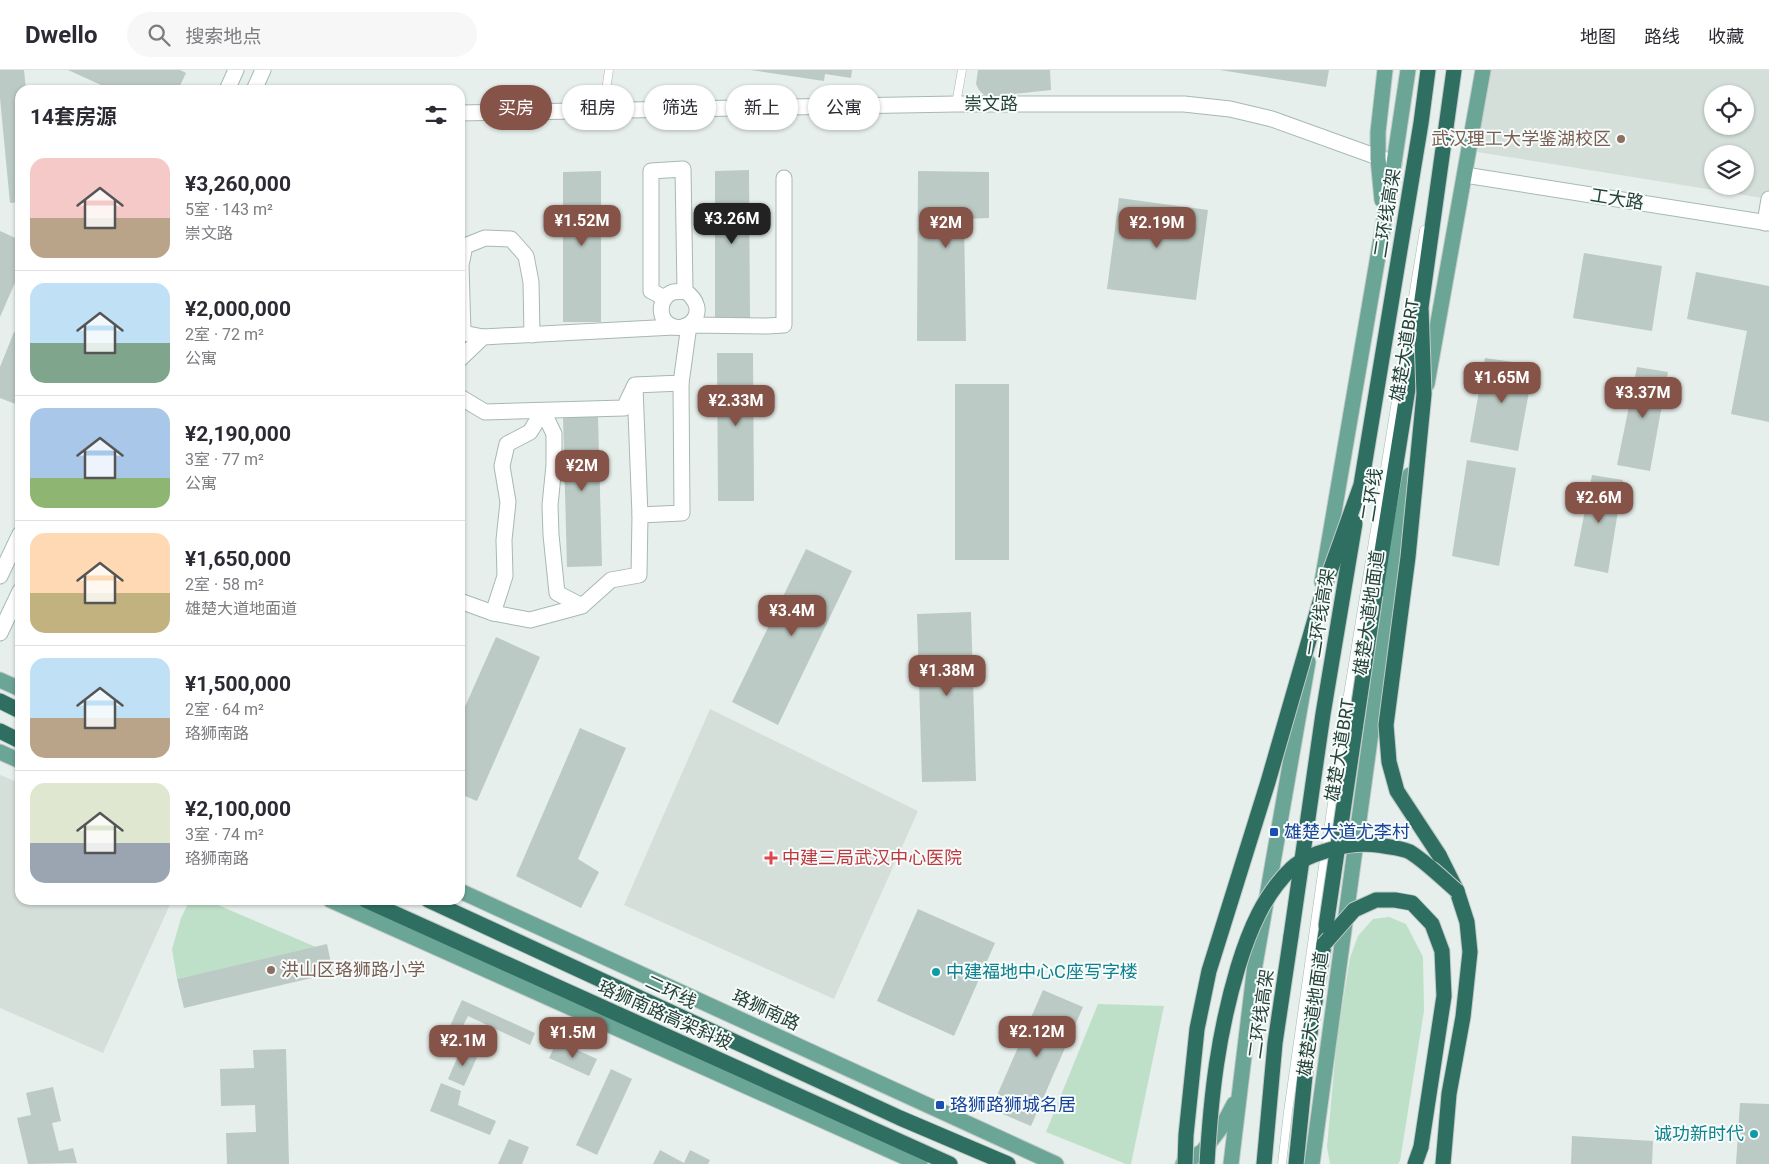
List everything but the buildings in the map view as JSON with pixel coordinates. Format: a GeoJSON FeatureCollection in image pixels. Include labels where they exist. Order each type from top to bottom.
{"type":"FeatureCollection","features":[{"type":"Feature","properties":{"kind":"highway","name":"二环线高架"},"geometry":{"type":"LineString","coordinates":[[1264,1164],[1275,1043],[1322,724],[1421,123],[1428,70]]}},
{"type":"Feature","properties":{"kind":"highway","name":"二环线"},"geometry":{"type":"LineString","coordinates":[[1296,1164],[1308,1046],[1375,595],[1421,308],[1452,70]]}},
{"type":"Feature","properties":{"kind":"highway"},"geometry":{"type":"LineString","coordinates":[[1421,308],[1424,394],[1408,557],[1386,725],[1389,762],[1397,791],[1439,855],[1457,890],[1467,922],[1470,952],[1463,1017],[1449,1094],[1442,1164]]}},
{"type":"Feature","properties":{"kind":"highway"},"geometry":{"type":"LineString","coordinates":[[1184,1164],[1197,1029],[1209,971],[1268,782],[1324,588],[1361,485]]}},
{"type":"Feature","properties":{"kind":"highway"},"geometry":{"type":"LineString","coordinates":[[0,701],[15,708]]}},
{"type":"Feature","properties":{"kind":"highway"},"geometry":{"type":"LineString","coordinates":[[0,732],[15,739]]}},
{"type":"Feature","properties":{"kind":"highway"},"geometry":{"type":"LineString","coordinates":[[1207,1164],[1217,1053],[1227,1004],[1245,946],[1258,914],[1274,887],[1293,867],[1318,853],[1348,844],[1374,844],[1409,851],[1457,890]]}},
{"type":"Feature","properties":{"kind":"highway"},"geometry":{"type":"LineString","coordinates":[[1324,944],[1354,910],[1376,900],[1396,900],[1412,903],[1432,924],[1442,951],[1444,996],[1421,1147],[1415,1164]]}},
{"type":"Feature","properties":{"kind":"highway","name":"珞狮南路高架斜坡"},"geometry":{"type":"LineString","coordinates":[[376,905],[950,1164]]}},
{"type":"Feature","properties":{"kind":"highway","name":"二环线"},"geometry":{"type":"LineString","coordinates":[[439,905],[900,1118],[1008,1164]]}},
{"type":"Feature","properties":{"kind":"main road"},"geometry":{"type":"LineString","coordinates":[[1384,220],[1378,158],[1378,132],[1385,70]]}},
{"type":"Feature","properties":{"kind":"main road"},"geometry":{"type":"LineString","coordinates":[[1231,1164],[1254,965],[1287,787],[1394,163],[1408,70]]}},
{"type":"Feature","properties":{"kind":"main road","name":"雄楚大道地面道"},"geometry":{"type":"LineString","coordinates":[[1312,1161],[1394,564],[1483,70]]}},
{"type":"Feature","properties":{"kind":"main road"},"geometry":{"type":"LineString","coordinates":[[0,680],[15,687]]}},
{"type":"Feature","properties":{"kind":"main road"},"geometry":{"type":"LineString","coordinates":[[0,752],[15,759]]}},
{"type":"Feature","properties":{"kind":"main road","name":"珞狮南路"},"geometry":{"type":"LineString","coordinates":[[465,893],[1056,1164]]}},
{"type":"Feature","properties":{"kind":"main road"},"geometry":{"type":"LineString","coordinates":[[341,905],[920,1164]]}},
{"type":"Feature","properties":{"kind":"main road"},"geometry":{"type":"LineString","coordinates":[[1184,1164],[1203,1151],[1223,1125],[1239,1094]]}},
{"type":"Feature","properties":{"kind":"street"},"geometry":{"type":"LineString","coordinates":[[256,85],[263,70]]}},
{"type":"Feature","properties":{"kind":"street"},"geometry":{"type":"LineString","coordinates":[[228,85],[231,72]]}},
{"type":"Feature","properties":{"kind":"street","name":"崇文路"},"geometry":{"type":"LineString","coordinates":[[634,109],[956,104],[1184,104],[1230,109],[1272,119],[1394,163]]}},
{"type":"Feature","properties":{"kind":"street","name":"崇文路"},"geometry":{"type":"LineString","coordinates":[[465,113],[562,111]]}},
{"type":"Feature","properties":{"kind":"street"},"geometry":{"type":"LineString","coordinates":[[665,298],[651,291],[651,170],[683,169],[685,291]]}},
{"type":"Feature","properties":{"kind":"street","name":"工大路"},"geometry":{"type":"LineString","coordinates":[[1465,175],[1767,223]]}},
{"type":"Feature","properties":{"kind":"street"},"geometry":{"type":"LineString","coordinates":[[465,334],[483,337],[689,325],[784,325],[784,178]]}},
{"type":"Feature","properties":{"kind":"street"},"geometry":{"type":"LineString","coordinates":[[1767,223],[1769,199]]}},
{"type":"Feature","properties":{"kind":"street"},"geometry":{"type":"LineString","coordinates":[[465,246],[485,238],[511,239],[526,256],[531,282],[532,335]]}},
{"type":"Feature","properties":{"kind":"street"},"geometry":{"type":"LineString","coordinates":[[640,515],[682,513],[681,383],[689,325],[698,311],[694,297],[685,291],[673,292],[665,298],[661,306],[661,315],[667,323],[674,327]]}},
{"type":"Feature","properties":{"kind":"street"},"geometry":{"type":"LineString","coordinates":[[465,354],[483,337]]}},
{"type":"Feature","properties":{"kind":"street"},"geometry":{"type":"LineString","coordinates":[[635,385],[681,383]]}},
{"type":"Feature","properties":{"kind":"street"},"geometry":{"type":"LineString","coordinates":[[465,400],[485,412],[624,408],[635,385]]}},
{"type":"Feature","properties":{"kind":"street"},"geometry":{"type":"LineString","coordinates":[[465,603],[493,613],[530,620],[582,606],[611,580],[639,575],[640,515],[635,385]]}},
{"type":"Feature","properties":{"kind":"street"},"geometry":{"type":"LineString","coordinates":[[543,410],[554,434],[550,535],[557,593],[582,606]]}},
{"type":"Feature","properties":{"kind":"street"},"geometry":{"type":"LineString","coordinates":[[493,613],[505,576],[504,540],[508,502],[502,466],[507,444],[530,432],[543,410]]}},
{"type":"Feature","properties":{"kind":"street"},"geometry":{"type":"LineString","coordinates":[[0,576],[15,544]]}},
{"type":"Feature","properties":{"kind":"street"},"geometry":{"type":"LineString","coordinates":[[0,633],[15,601]]}},
{"type":"Feature","properties":{"kind":"lane"},"geometry":{"type":"LineString","coordinates":[[607,85],[609,70]]}},
{"type":"Feature","properties":{"kind":"lane"},"geometry":{"type":"LineString","coordinates":[[956,104],[962,70]]}},
{"type":"Feature","properties":{"kind":"lane","name":"雄楚大道BRT"},"geometry":{"type":"LineString","coordinates":[[1282,1164],[1290,1092],[1344,719],[1452,70]]}},
{"type":"Feature","properties":{"kind":"shaded area","name":"武汉理工大学鉴湖校区"},"geometry":{"type":"Polygon","coordinates":[[[1488,70],[1769,70],[1769,199],[1744,195],[1754,195],[1754,145],[1704,145],[1704,189],[1471,151],[1488,70]]]}},
{"type":"Feature","properties":{"kind":"shaded area","name":"中建三局武汉中心医院"},"geometry":{"type":"Polygon","coordinates":[[[710,709],[918,811],[834,999],[624,905],[710,709]]]}},
{"type":"Feature","properties":{"kind":"shaded area"},"geometry":{"type":"Polygon","coordinates":[[[0,775],[15,781],[15,905],[170,905],[103,1053],[0,1008],[0,775]]]}},
{"type":"Feature","properties":{"kind":"green space"},"geometry":{"type":"Polygon","coordinates":[[[188,905],[218,905],[316,947],[177,979],[172,949],[181,918],[188,905]]]}},
{"type":"Feature","properties":{"kind":"green space"},"geometry":{"type":"Polygon","coordinates":[[[1389,917],[1406,924],[1423,957],[1424,1011],[1400,1161],[1398,1164],[1330,1164],[1327,1147],[1337,1038],[1350,958],[1358,936],[1373,919],[1389,917]]]}},
{"type":"Feature","properties":{"kind":"green space"},"geometry":{"type":"Polygon","coordinates":[[[1098,1004],[1164,1006],[1131,1164],[1126,1164],[1046,1132],[1098,1004]]]}},
{"type":"Feature","properties":{"kind":"place","name":"武汉理工大学鉴湖校区"},"geometry":{"type":"Point","coordinates":[1621,139]}},
{"type":"Feature","properties":{"kind":"place","name":"雄楚大道尤李村"},"geometry":{"type":"Point","coordinates":[1274,832]}},
{"type":"Feature","properties":{"kind":"place","name":"中建三局武汉中心医院"},"geometry":{"type":"Point","coordinates":[771,858]}},
{"type":"Feature","properties":{"kind":"place","name":"洪山区珞狮路小学"},"geometry":{"type":"Point","coordinates":[271,970]}},
{"type":"Feature","properties":{"kind":"place","name":"中建福地中心C座写字楼"},"geometry":{"type":"Point","coordinates":[936,972]}},
{"type":"Feature","properties":{"kind":"place","name":"珞狮路狮城名居"},"geometry":{"type":"Point","coordinates":[940,1105]}},
{"type":"Feature","properties":{"kind":"place","name":"诚功新时代"},"geometry":{"type":"Point","coordinates":[1754,1134]}}]}
